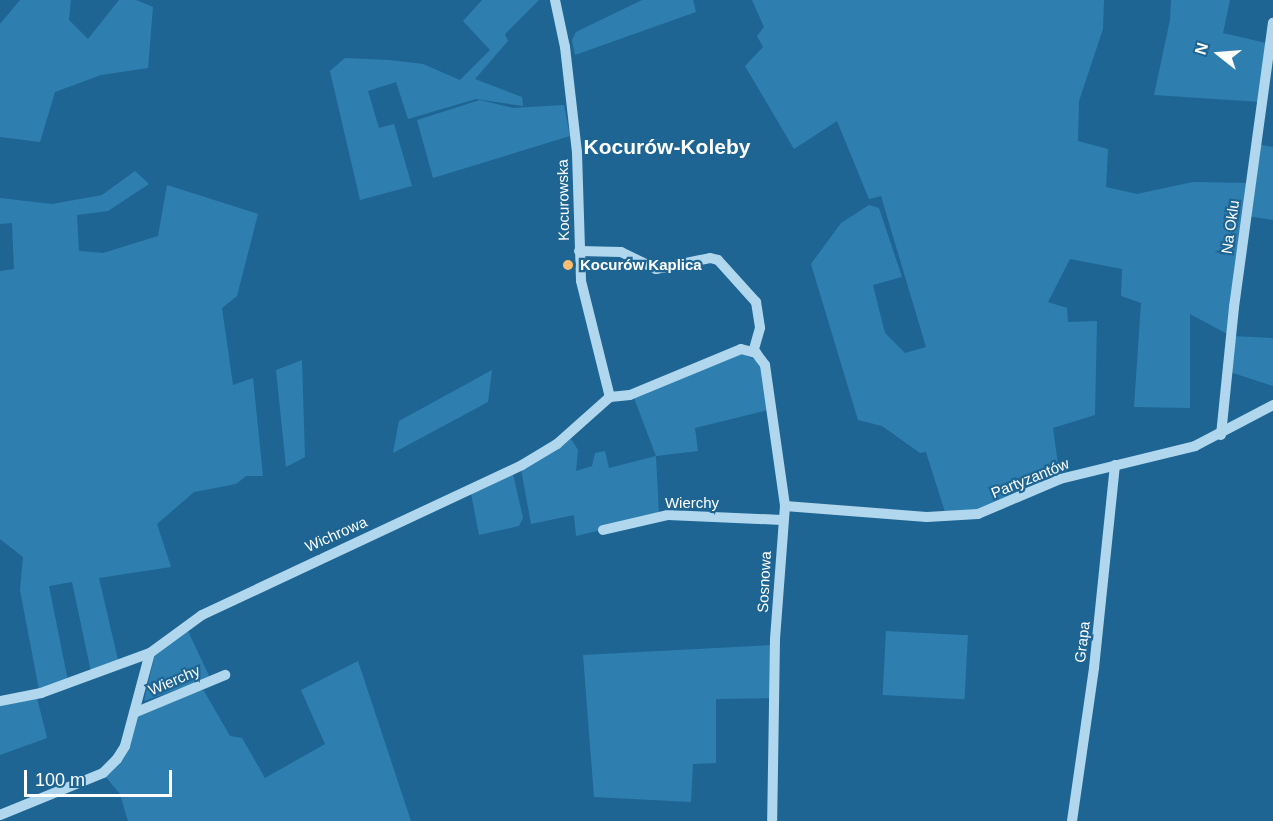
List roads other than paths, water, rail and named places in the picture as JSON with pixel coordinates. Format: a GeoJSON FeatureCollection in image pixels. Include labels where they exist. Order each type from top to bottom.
{"type":"FeatureCollection","features":[{"type":"Feature","properties":{"kind":"street","name":"Kocurowska"},"geometry":{"type":"LineString","coordinates":[[555,0],[565,47],[578,153],[581,281],[610,397]]}},
{"type":"Feature","properties":{"kind":"street","name":"Na Oklu"},"geometry":{"type":"LineString","coordinates":[[1221,435],[1234,308],[1273,23]]}},
{"type":"Feature","properties":{"kind":"street"},"geometry":{"type":"LineString","coordinates":[[579,251],[621,252],[656,269],[710,258],[718,260],[756,302],[760,328],[753,352],[738,349],[630,395],[610,397]]}},
{"type":"Feature","properties":{"kind":"street","name":"Sosnowa"},"geometry":{"type":"LineString","coordinates":[[753,352],[762,359],[767,372],[785,506],[782,520],[775,640],[772,821]]}},
{"type":"Feature","properties":{"kind":"street","name":"Wichrowa"},"geometry":{"type":"LineString","coordinates":[[0,701],[41,693],[150,653],[202,615],[239,594],[522,465],[557,444],[610,397]]}},
{"type":"Feature","properties":{"kind":"street","name":"Partyzantów"},"geometry":{"type":"LineString","coordinates":[[785,506],[882,515],[967,516],[1060,479],[1195,446],[1221,435],[1273,405]]}},
{"type":"Feature","properties":{"kind":"street","name":"Grapa"},"geometry":{"type":"LineString","coordinates":[[1072,821],[1094,668],[1115,465]]}},
{"type":"Feature","properties":{"kind":"street","name":"Wierchy"},"geometry":{"type":"LineString","coordinates":[[603,530],[668,515],[782,520]]}},
{"type":"Feature","properties":{"kind":"street"},"geometry":{"type":"LineString","coordinates":[[0,815],[103,773],[125,746],[150,653]]}},
{"type":"Feature","properties":{"kind":"street","name":"Wierchy"},"geometry":{"type":"LineString","coordinates":[[134,713],[225,675]]}},
{"type":"Feature","properties":{"kind":"place","name":"Kocurów Kaplica"},"geometry":{"type":"Point","coordinates":[568,265]}},
{"type":"Feature","properties":{"kind":"district","name":"Kocurów-Koleby"},"geometry":{"type":"Point","coordinates":[667,147]}}]}
